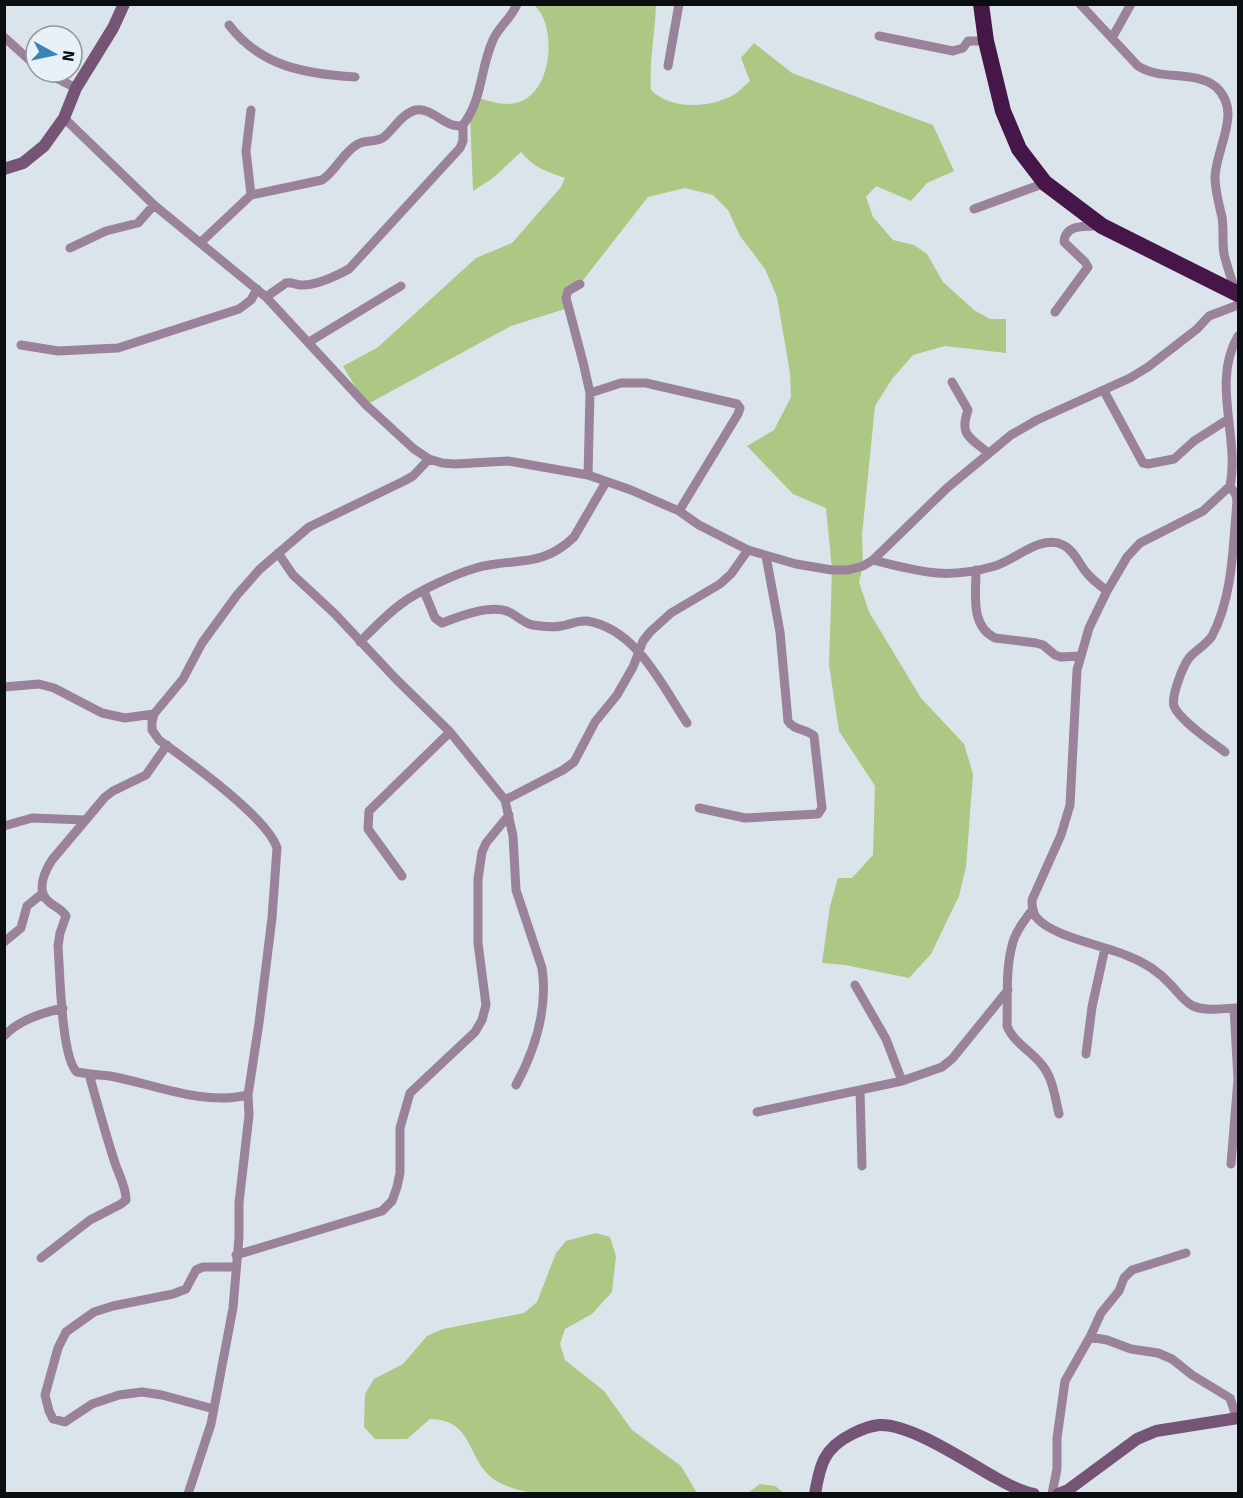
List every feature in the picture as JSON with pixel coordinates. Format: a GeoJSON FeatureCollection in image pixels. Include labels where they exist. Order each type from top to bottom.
{"type":"FeatureCollection","features":[{"type":"Feature","properties":{"kind":"highway"},"geometry":{"type":"LineString","coordinates":[[981,4],[986,42],[1003,111],[1018,149],[1045,183],[1102,226],[1238,298]]}},
{"type":"Feature","properties":{"kind":"street"},"geometry":{"type":"LineString","coordinates":[[4,169],[23,163],[44,146],[64,118],[76,88],[124,4]]}},
{"type":"Feature","properties":{"kind":"street"},"geometry":{"type":"LineString","coordinates":[[266,297],[286,283],[309,284],[337,276],[348,269],[460,148],[463,141],[463,124],[470,116],[478,98],[493,39],[513,14],[517,4]]}},
{"type":"Feature","properties":{"kind":"street"},"geometry":{"type":"LineString","coordinates":[[668,66],[679,4]]}},
{"type":"Feature","properties":{"kind":"street"},"geometry":{"type":"LineString","coordinates":[[64,118],[154,205],[266,297],[366,405],[414,449],[429,459],[455,464],[508,461],[588,475],[631,490],[679,511],[699,525],[748,550],[796,564],[832,570],[848,570],[873,560],[941,494],[988,453],[1024,427],[1104,391],[1148,367],[1197,329],[1209,316],[1238,298],[1224,253],[1221,216],[1216,193],[1217,163],[1229,126],[1229,108],[1225,96],[1214,85],[1198,79],[1146,71],[1138,66],[1080,4]]}},
{"type":"Feature","properties":{"kind":"street"},"geometry":{"type":"LineString","coordinates":[[1112,38],[1131,4]]}},
{"type":"Feature","properties":{"kind":"street"},"geometry":{"type":"LineString","coordinates":[[229,25],[249,46],[267,58],[291,68],[315,74],[356,77]]}},
{"type":"Feature","properties":{"kind":"street"},"geometry":{"type":"LineString","coordinates":[[879,36],[953,51],[963,48],[968,41],[986,42]]}},
{"type":"Feature","properties":{"kind":"street"},"geometry":{"type":"LineString","coordinates":[[4,37],[24,55]]}},
{"type":"Feature","properties":{"kind":"street"},"geometry":{"type":"LineString","coordinates":[[68,84],[76,88]]}},
{"type":"Feature","properties":{"kind":"street"},"geometry":{"type":"LineString","coordinates":[[251,110],[246,150],[251,195]]}},
{"type":"Feature","properties":{"kind":"street"},"geometry":{"type":"LineString","coordinates":[[200,243],[251,195],[322,180],[354,146],[360,142],[381,140],[402,118],[413,111],[426,111],[453,125],[463,124]]}},
{"type":"Feature","properties":{"kind":"street"},"geometry":{"type":"LineString","coordinates":[[974,209],[1045,183]]}},
{"type":"Feature","properties":{"kind":"street"},"geometry":{"type":"LineString","coordinates":[[70,248],[106,231],[138,223],[154,205]]}},
{"type":"Feature","properties":{"kind":"street"},"geometry":{"type":"LineString","coordinates":[[1055,312],[1088,267],[1064,242],[1065,236],[1068,231],[1083,226],[1102,226]]}},
{"type":"Feature","properties":{"kind":"street"},"geometry":{"type":"LineString","coordinates":[[580,284],[568,291],[566,298],[590,393],[588,475]]}},
{"type":"Feature","properties":{"kind":"street"},"geometry":{"type":"LineString","coordinates":[[309,342],[401,286]]}},
{"type":"Feature","properties":{"kind":"street"},"geometry":{"type":"LineString","coordinates":[[21,345],[58,351],[92,351],[128,346],[145,338],[239,309],[251,300],[257,289]]}},
{"type":"Feature","properties":{"kind":"street"},"geometry":{"type":"LineString","coordinates":[[1225,752],[1178,712],[1173,698],[1183,669],[1189,658],[1212,635],[1226,600],[1236,501],[1236,495],[1230,486],[1232,466],[1227,420],[1228,360],[1239,336]]}},
{"type":"Feature","properties":{"kind":"street"},"geometry":{"type":"LineString","coordinates":[[590,393],[621,383],[634,382],[737,404],[740,408],[738,414],[679,511]]}},
{"type":"Feature","properties":{"kind":"street"},"geometry":{"type":"LineString","coordinates":[[952,382],[968,410],[964,428],[966,433],[988,453]]}},
{"type":"Feature","properties":{"kind":"street"},"geometry":{"type":"LineString","coordinates":[[1104,391],[1143,463],[1174,459],[1194,441],[1227,420]]}},
{"type":"Feature","properties":{"kind":"street"},"geometry":{"type":"LineString","coordinates":[[188,1494],[211,1424],[231,1317],[249,1115],[248,1095],[272,918],[277,848],[274,839],[263,826],[222,788],[167,745],[152,730],[152,722],[154,714],[183,679],[202,643],[237,595],[260,569],[309,527],[413,476],[429,459]]}},
{"type":"Feature","properties":{"kind":"street"},"geometry":{"type":"LineString","coordinates":[[360,642],[402,603],[458,574],[505,562],[534,560],[549,556],[574,537],[606,482]]}},
{"type":"Feature","properties":{"kind":"street"},"geometry":{"type":"LineString","coordinates":[[1230,486],[1203,511],[1140,543],[1127,557],[1089,628],[1080,656],[1074,700],[1070,805],[1067,822],[1032,900],[1032,910],[1037,918],[1063,934],[1128,956],[1157,972],[1171,984],[1185,1002],[1195,1007],[1237,1008],[1238,1079],[1231,1164]]}},
{"type":"Feature","properties":{"kind":"street"},"geometry":{"type":"LineString","coordinates":[[873,560],[937,574],[953,574],[1005,563],[1039,544],[1051,542],[1062,544],[1070,550],[1086,572],[1107,591]]}},
{"type":"Feature","properties":{"kind":"street"},"geometry":{"type":"LineString","coordinates":[[505,800],[574,762],[595,722],[617,694],[633,667],[643,641],[658,623],[720,584],[748,550]]}},
{"type":"Feature","properties":{"kind":"street"},"geometry":{"type":"LineString","coordinates":[[278,553],[293,575],[336,614],[360,642],[450,732],[505,800],[513,836],[516,890],[542,968],[544,981],[540,1020],[526,1066],[516,1085]]}},
{"type":"Feature","properties":{"kind":"street"},"geometry":{"type":"LineString","coordinates":[[699,808],[745,818],[818,814],[822,808],[814,736],[791,726],[788,721],[780,632],[766,556]]}},
{"type":"Feature","properties":{"kind":"street"},"geometry":{"type":"LineString","coordinates":[[976,570],[976,615],[979,624],[988,635],[1043,645],[1061,657],[1080,656]]}},
{"type":"Feature","properties":{"kind":"street"},"geometry":{"type":"LineString","coordinates":[[424,591],[435,618],[442,623],[476,612],[506,610],[531,625],[561,627],[575,621],[586,621],[606,626],[619,633],[639,651],[687,723]]}},
{"type":"Feature","properties":{"kind":"street"},"geometry":{"type":"LineString","coordinates":[[1226,600],[1239,600]]}},
{"type":"Feature","properties":{"kind":"street"},"geometry":{"type":"LineString","coordinates":[[4,687],[39,684],[54,688],[102,713],[125,718],[154,714]]}},
{"type":"Feature","properties":{"kind":"street"},"geometry":{"type":"LineString","coordinates":[[402,876],[368,829],[369,811],[450,732]]}},
{"type":"Feature","properties":{"kind":"street"},"geometry":{"type":"LineString","coordinates":[[167,745],[146,775],[113,790],[85,820],[45,871],[42,884],[43,893],[66,915],[58,946],[64,1024],[73,1069],[77,1072],[109,1076],[141,1085],[217,1098],[233,1099],[248,1095]]}},
{"type":"Feature","properties":{"kind":"street"},"geometry":{"type":"LineString","coordinates":[[236,1256],[327,1226],[362,1218],[382,1210],[392,1201],[400,1173],[400,1128],[410,1093],[467,1041],[482,1020],[486,1005],[478,943],[478,879],[482,852],[486,843],[509,815]]}},
{"type":"Feature","properties":{"kind":"street"},"geometry":{"type":"LineString","coordinates":[[4,826],[32,818],[85,820]]}},
{"type":"Feature","properties":{"kind":"street"},"geometry":{"type":"LineString","coordinates":[[4,942],[21,928],[27,906],[43,893]]}},
{"type":"Feature","properties":{"kind":"street"},"geometry":{"type":"LineString","coordinates":[[1032,910],[1013,942],[1007,1026],[1010,1034],[1043,1065],[1049,1075],[1059,1114]]}},
{"type":"Feature","properties":{"kind":"street"},"geometry":{"type":"LineString","coordinates":[[1086,1054],[1092,1007],[1105,948]]}},
{"type":"Feature","properties":{"kind":"street"},"geometry":{"type":"LineString","coordinates":[[855,985],[886,1039],[902,1081]]}},
{"type":"Feature","properties":{"kind":"street"},"geometry":{"type":"LineString","coordinates":[[757,1112],[902,1081],[942,1067],[952,1059],[1008,990]]}},
{"type":"Feature","properties":{"kind":"street"},"geometry":{"type":"LineString","coordinates":[[4,1036],[10,1030],[39,1014],[63,1008]]}},
{"type":"Feature","properties":{"kind":"street"},"geometry":{"type":"LineString","coordinates":[[41,1258],[90,1220],[126,1200],[124,1184],[115,1165],[89,1074]]}},
{"type":"Feature","properties":{"kind":"street"},"geometry":{"type":"LineString","coordinates":[[860,1090],[862,1166]]}},
{"type":"Feature","properties":{"kind":"street"},"geometry":{"type":"LineString","coordinates":[[1052,1494],[1057,1469],[1057,1438],[1065,1381],[1101,1313],[1119,1291],[1124,1278],[1132,1270],[1186,1252]]}},
{"type":"Feature","properties":{"kind":"street"},"geometry":{"type":"LineString","coordinates":[[214,1409],[142,1392],[119,1395],[92,1404],[65,1422],[59,1422],[53,1419],[45,1395],[58,1348],[66,1332],[94,1312],[186,1289],[196,1270],[202,1267],[235,1267]]}},
{"type":"Feature","properties":{"kind":"street"},"geometry":{"type":"LineString","coordinates":[[1058,1494],[1068,1490],[1128,1445],[1146,1435],[1156,1431],[1238,1418],[1230,1398],[1192,1375],[1172,1359],[1158,1353],[1131,1349],[1107,1340],[1090,1337]]}},
{"type":"Feature","properties":{"kind":"street"},"geometry":{"type":"LineString","coordinates":[[815,1494],[822,1461],[833,1447],[849,1436],[879,1425],[909,1430],[1012,1486],[1034,1494]]}},
{"type":"Feature","properties":{"kind":"green space"},"geometry":{"type":"Polygon","coordinates":[[[534,5],[656,5],[651,90],[677,104],[708,104],[730,97],[739,91],[750,81],[741,58],[754,43],[792,73],[933,125],[954,171],[927,183],[911,201],[876,186],[866,197],[873,217],[893,240],[914,245],[927,254],[943,282],[974,310],[990,319],[1006,319],[1006,353],[945,346],[913,355],[892,379],[875,406],[862,535],[863,566],[859,582],[869,612],[921,698],[964,744],[973,774],[966,867],[959,896],[931,954],[909,978],[845,965],[822,963],[830,906],[838,878],[852,878],[873,855],[875,786],[839,731],[829,665],[832,570],[826,508],[793,494],[747,446],[774,430],[791,397],[790,373],[777,297],[765,269],[740,236],[728,210],[713,195],[685,188],[648,197],[580,284],[568,291],[568,308],[511,326],[366,405],[343,366],[377,348],[476,258],[512,243],[561,187],[565,178],[530,162],[521,152],[493,178],[473,191],[470,116],[478,98],[501,104],[515,103],[528,98],[537,88],[544,74],[549,43],[542,15],[534,5]]]}},
{"type":"Feature","properties":{"kind":"green space"},"geometry":{"type":"Polygon","coordinates":[[[596,1233],[610,1237],[616,1256],[612,1292],[592,1314],[565,1329],[560,1344],[565,1360],[604,1391],[632,1430],[681,1466],[697,1493],[559,1494],[523,1491],[500,1483],[489,1475],[464,1435],[445,1421],[430,1419],[407,1439],[375,1439],[364,1427],[365,1394],[374,1379],[403,1364],[427,1336],[443,1329],[524,1313],[537,1302],[556,1253],[566,1241],[596,1233]]]}},
{"type":"Feature","properties":{"kind":"green space"},"geometry":{"type":"Polygon","coordinates":[[[760,1484],[775,1486],[784,1493],[748,1493],[760,1484]]]}}]}
